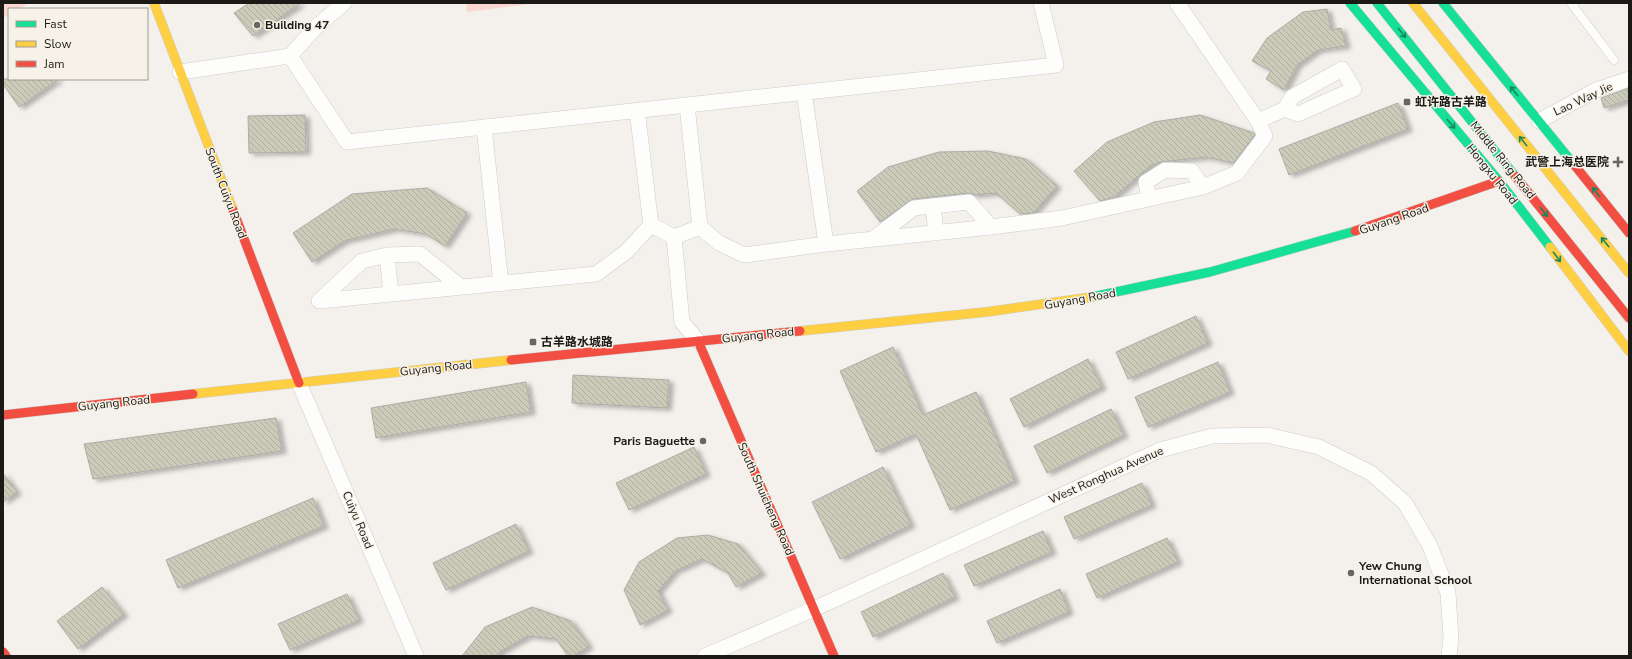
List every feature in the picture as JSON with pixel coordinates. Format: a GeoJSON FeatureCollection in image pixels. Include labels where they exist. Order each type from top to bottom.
{"type":"FeatureCollection","features":[{"type":"Feature","properties":{"kind":"main road","name":"Hongxu Road"},"geometry":{"type":"LineString","coordinates":[[1350,3],[1499,181],[1629,351]]}},
{"type":"Feature","properties":{"kind":"main road","name":"Middle Ring Road"},"geometry":{"type":"LineString","coordinates":[[1377,3],[1629,318]]}},
{"type":"Feature","properties":{"kind":"main road"},"geometry":{"type":"LineString","coordinates":[[1414,3],[1629,273]]}},
{"type":"Feature","properties":{"kind":"main road"},"geometry":{"type":"LineString","coordinates":[[1442,3],[1452,9],[1629,233]]}},
{"type":"Feature","properties":{"kind":"main road","name":"South Cuiyu Road"},"geometry":{"type":"LineString","coordinates":[[156,4],[180,72],[299,383]]}},
{"type":"Feature","properties":{"kind":"main road","name":"Guyang Road"},"geometry":{"type":"LineString","coordinates":[[3,415],[698,341],[982,313],[1115,293],[1254,262],[1323,242],[1401,217],[1499,181]]}},
{"type":"Feature","properties":{"kind":"main road","name":"South Shuicheng Road"},"geometry":{"type":"LineString","coordinates":[[698,341],[834,656]]}},
{"type":"Feature","properties":{"kind":"main road"},"geometry":{"type":"LineString","coordinates":[[3,652],[6,656]]}},
{"type":"Feature","properties":{"kind":"street"},"geometry":{"type":"LineString","coordinates":[[180,72],[290,56],[316,27],[344,3]]}},
{"type":"Feature","properties":{"kind":"street"},"geometry":{"type":"LineString","coordinates":[[290,56],[347,142],[1056,66],[1041,3]]}},
{"type":"Feature","properties":{"kind":"street"},"geometry":{"type":"LineString","coordinates":[[687,105],[700,227],[719,243],[744,255],[826,244],[1062,218],[1203,187],[1237,173],[1265,136],[1258,121],[1177,3]]}},
{"type":"Feature","properties":{"kind":"street","name":"Lao Way Jie"},"geometry":{"type":"LineString","coordinates":[[1539,121],[1596,90],[1629,79]]}},
{"type":"Feature","properties":{"kind":"street"},"geometry":{"type":"LineString","coordinates":[[804,92],[826,244]]}},
{"type":"Feature","properties":{"kind":"street"},"geometry":{"type":"LineString","coordinates":[[461,287],[420,254],[386,255],[362,261],[319,301],[596,274],[626,252],[651,225],[637,110]]}},
{"type":"Feature","properties":{"kind":"street"},"geometry":{"type":"LineString","coordinates":[[1258,121],[1285,110]]}},
{"type":"Feature","properties":{"kind":"street"},"geometry":{"type":"LineString","coordinates":[[484,127],[501,284]]}},
{"type":"Feature","properties":{"kind":"street"},"geometry":{"type":"LineString","coordinates":[[1149,199],[1146,182],[1165,170],[1192,170],[1203,187]]}},
{"type":"Feature","properties":{"kind":"street"},"geometry":{"type":"LineString","coordinates":[[1165,170],[1172,194]]}},
{"type":"Feature","properties":{"kind":"street"},"geometry":{"type":"LineString","coordinates":[[873,239],[914,208],[969,202],[991,227]]}},
{"type":"Feature","properties":{"kind":"street"},"geometry":{"type":"LineString","coordinates":[[933,206],[936,232]]}},
{"type":"Feature","properties":{"kind":"street"},"geometry":{"type":"LineString","coordinates":[[651,225],[674,237],[700,227]]}},
{"type":"Feature","properties":{"kind":"street"},"geometry":{"type":"LineString","coordinates":[[674,237],[682,322],[698,341]]}},
{"type":"Feature","properties":{"kind":"street"},"geometry":{"type":"LineString","coordinates":[[386,255],[391,294]]}},
{"type":"Feature","properties":{"kind":"street","name":"Cuiyu Road"},"geometry":{"type":"LineString","coordinates":[[299,383],[416,656]]}},
{"type":"Feature","properties":{"kind":"street","name":"West Ronghua Avenue"},"geometry":{"type":"LineString","coordinates":[[705,656],[814,609],[1160,450],[1212,436],[1267,435],[1319,447],[1371,473],[1405,503],[1430,546],[1448,593],[1451,638],[1449,656]]}},
{"type":"Feature","properties":{"kind":"lane"},"geometry":{"type":"LineString","coordinates":[[1571,3],[1614,60]]}},
{"type":"Feature","properties":{"kind":"shaded area"},"geometry":{"type":"Polygon","coordinates":[[[3,3],[29,3],[21,8],[8,8],[8,16],[3,18],[3,3]]]}},
{"type":"Feature","properties":{"kind":"shaded area"},"geometry":{"type":"Polygon","coordinates":[[[466,3],[530,3],[530,4],[467,12],[466,3]]]}},
{"type":"Feature","properties":{"kind":"building","name":"Building 47"},"geometry":{"type":"Polygon","coordinates":[[[249,3],[301,3],[253,36],[234,13],[249,3]]]}},
{"type":"Feature","properties":{"kind":"building"},"geometry":{"type":"Polygon","coordinates":[[[1327,9],[1331,30],[1341,28],[1346,46],[1318,50],[1297,65],[1284,90],[1266,79],[1271,71],[1252,61],[1267,38],[1303,12],[1327,9]]]}},
{"type":"Feature","properties":{"kind":"building"},"geometry":{"type":"Polygon","coordinates":[[[3,79],[58,80],[19,107],[3,84],[3,79]]]}},
{"type":"Feature","properties":{"kind":"building"},"geometry":{"type":"Polygon","coordinates":[[[1629,88],[1629,100],[1604,108],[1601,98],[1629,88]]]}},
{"type":"Feature","properties":{"kind":"building"},"geometry":{"type":"Polygon","coordinates":[[[1398,103],[1408,129],[1289,175],[1279,149],[1398,103]]]}},
{"type":"Feature","properties":{"kind":"building"},"geometry":{"type":"Polygon","coordinates":[[[305,115],[306,152],[249,153],[248,116],[305,115]]]}},
{"type":"Feature","properties":{"kind":"building"},"geometry":{"type":"Polygon","coordinates":[[[1200,115],[1254,133],[1255,135],[1233,163],[1206,157],[1161,162],[1151,165],[1114,197],[1100,201],[1074,171],[1107,142],[1154,122],[1200,115]]]}},
{"type":"Feature","properties":{"kind":"building"},"geometry":{"type":"Polygon","coordinates":[[[988,151],[1026,159],[1057,186],[1033,213],[1020,214],[996,193],[974,195],[968,193],[913,199],[880,222],[857,191],[888,167],[939,152],[988,151]]]}},
{"type":"Feature","properties":{"kind":"building"},"geometry":{"type":"Polygon","coordinates":[[[427,188],[467,213],[445,246],[426,234],[394,229],[344,241],[312,262],[293,233],[352,194],[427,188]]]}},
{"type":"Feature","properties":{"kind":"building"},"geometry":{"type":"Polygon","coordinates":[[[1196,316],[1208,343],[1128,379],[1116,352],[1196,316]]]}},
{"type":"Feature","properties":{"kind":"building"},"geometry":{"type":"Polygon","coordinates":[[[893,347],[923,415],[976,392],[1015,481],[950,510],[916,434],[876,452],[840,371],[893,347]]]}},
{"type":"Feature","properties":{"kind":"building"},"geometry":{"type":"Polygon","coordinates":[[[1088,359],[1102,387],[1024,427],[1010,399],[1088,359]]]}},
{"type":"Feature","properties":{"kind":"building"},"geometry":{"type":"Polygon","coordinates":[[[1218,362],[1230,392],[1148,427],[1135,397],[1218,362]]]}},
{"type":"Feature","properties":{"kind":"building"},"geometry":{"type":"Polygon","coordinates":[[[573,375],[669,380],[667,408],[572,403],[573,375]]]}},
{"type":"Feature","properties":{"kind":"building"},"geometry":{"type":"Polygon","coordinates":[[[526,382],[531,412],[376,438],[371,408],[526,382]]]}},
{"type":"Feature","properties":{"kind":"building"},"geometry":{"type":"Polygon","coordinates":[[[1111,409],[1124,435],[1047,473],[1034,446],[1111,409]]]}},
{"type":"Feature","properties":{"kind":"building"},"geometry":{"type":"Polygon","coordinates":[[[276,418],[282,451],[93,479],[84,444],[276,418]]]}},
{"type":"Feature","properties":{"kind":"building"},"geometry":{"type":"Polygon","coordinates":[[[694,447],[706,474],[629,510],[616,483],[694,447]]]}},
{"type":"Feature","properties":{"kind":"building"},"geometry":{"type":"Polygon","coordinates":[[[883,467],[911,525],[840,559],[812,502],[883,467]]]}},
{"type":"Feature","properties":{"kind":"building"},"geometry":{"type":"Polygon","coordinates":[[[3,473],[17,492],[3,502],[3,473]]]}},
{"type":"Feature","properties":{"kind":"building"},"geometry":{"type":"Polygon","coordinates":[[[1142,483],[1152,505],[1074,539],[1064,517],[1142,483]]]}},
{"type":"Feature","properties":{"kind":"building"},"geometry":{"type":"Polygon","coordinates":[[[313,498],[324,526],[178,588],[166,560],[313,498]]]}},
{"type":"Feature","properties":{"kind":"building"},"geometry":{"type":"Polygon","coordinates":[[[516,524],[529,551],[446,590],[433,563],[516,524]]]}},
{"type":"Feature","properties":{"kind":"building"},"geometry":{"type":"Polygon","coordinates":[[[1043,531],[1052,552],[974,586],[964,565],[1043,531]]]}},
{"type":"Feature","properties":{"kind":"building"},"geometry":{"type":"Polygon","coordinates":[[[708,535],[738,544],[762,573],[736,587],[728,573],[702,559],[675,571],[658,591],[668,610],[640,625],[624,590],[639,562],[677,538],[708,535]]]}},
{"type":"Feature","properties":{"kind":"building"},"geometry":{"type":"Polygon","coordinates":[[[1167,538],[1178,562],[1097,598],[1086,574],[1167,538]]]}},
{"type":"Feature","properties":{"kind":"building"},"geometry":{"type":"Polygon","coordinates":[[[943,573],[955,597],[873,637],[861,612],[943,573]]]}},
{"type":"Feature","properties":{"kind":"building"},"geometry":{"type":"Polygon","coordinates":[[[102,587],[124,614],[78,649],[57,621],[102,587]]]}},
{"type":"Feature","properties":{"kind":"building"},"geometry":{"type":"Polygon","coordinates":[[[1060,589],[1069,612],[997,643],[987,621],[1060,589]]]}},
{"type":"Feature","properties":{"kind":"building"},"geometry":{"type":"Polygon","coordinates":[[[347,594],[359,620],[290,650],[278,624],[347,594]]]}},
{"type":"Feature","properties":{"kind":"building"},"geometry":{"type":"Polygon","coordinates":[[[532,607],[571,621],[589,646],[574,656],[568,656],[556,639],[528,636],[501,651],[497,656],[462,656],[485,627],[532,607]]]}},
{"type":"Feature","properties":{"kind":"traffic: fast"},"geometry":{"type":"LineString","coordinates":[[1350,3],[1499,181],[1550,247]]}},
{"type":"Feature","properties":{"kind":"traffic: fast"},"geometry":{"type":"LineString","coordinates":[[1377,3],[1515,176]]}},
{"type":"Feature","properties":{"kind":"traffic: fast"},"geometry":{"type":"LineString","coordinates":[[1443,3],[1572,162]]}},
{"type":"Feature","properties":{"kind":"traffic: fast"},"geometry":{"type":"LineString","coordinates":[[1092,297],[1210,272],[1355,231]]}},
{"type":"Feature","properties":{"kind":"traffic: slow"},"geometry":{"type":"LineString","coordinates":[[154,3],[233,210]]}},
{"type":"Feature","properties":{"kind":"traffic: slow"},"geometry":{"type":"LineString","coordinates":[[1413,3],[1629,273]]}},
{"type":"Feature","properties":{"kind":"traffic: slow"},"geometry":{"type":"LineString","coordinates":[[1550,247],[1629,351]]}},
{"type":"Feature","properties":{"kind":"traffic: slow"},"geometry":{"type":"LineString","coordinates":[[800,331],[986,312],[1092,297]]}},
{"type":"Feature","properties":{"kind":"traffic: slow"},"geometry":{"type":"LineString","coordinates":[[193,394],[511,360]]}},
{"type":"Feature","properties":{"kind":"traffic: jam"},"geometry":{"type":"LineString","coordinates":[[1572,162],[1629,233]]}},
{"type":"Feature","properties":{"kind":"traffic: jam"},"geometry":{"type":"LineString","coordinates":[[1515,176],[1629,318]]}},
{"type":"Feature","properties":{"kind":"traffic: jam"},"geometry":{"type":"LineString","coordinates":[[1355,231],[1499,181]]}},
{"type":"Feature","properties":{"kind":"traffic: jam"},"geometry":{"type":"LineString","coordinates":[[233,210],[299,383]]}},
{"type":"Feature","properties":{"kind":"traffic: jam"},"geometry":{"type":"LineString","coordinates":[[511,360],[800,331]]}},
{"type":"Feature","properties":{"kind":"traffic: jam"},"geometry":{"type":"LineString","coordinates":[[698,341],[834,656]]}},
{"type":"Feature","properties":{"kind":"traffic: jam"},"geometry":{"type":"LineString","coordinates":[[3,415],[193,394]]}},
{"type":"Feature","properties":{"kind":"traffic: jam"},"geometry":{"type":"LineString","coordinates":[[3,652],[6,656]]}},
{"type":"Feature","properties":{"kind":"place","name":"Building 47"},"geometry":{"type":"Point","coordinates":[257,25]}},
{"type":"Feature","properties":{"kind":"place","name":"虹许路古羊路"},"geometry":{"type":"Point","coordinates":[1407,102]}},
{"type":"Feature","properties":{"kind":"place","name":"武警上海总医院"},"geometry":{"type":"Point","coordinates":[1618,162]}},
{"type":"Feature","properties":{"kind":"place","name":"古羊路水城路"},"geometry":{"type":"Point","coordinates":[533,342]}},
{"type":"Feature","properties":{"kind":"place","name":"Paris Baguette"},"geometry":{"type":"Point","coordinates":[703,441]}},
{"type":"Feature","properties":{"kind":"place","name":"Yew Chung International School"},"geometry":{"type":"Point","coordinates":[1351,573]}}]}
